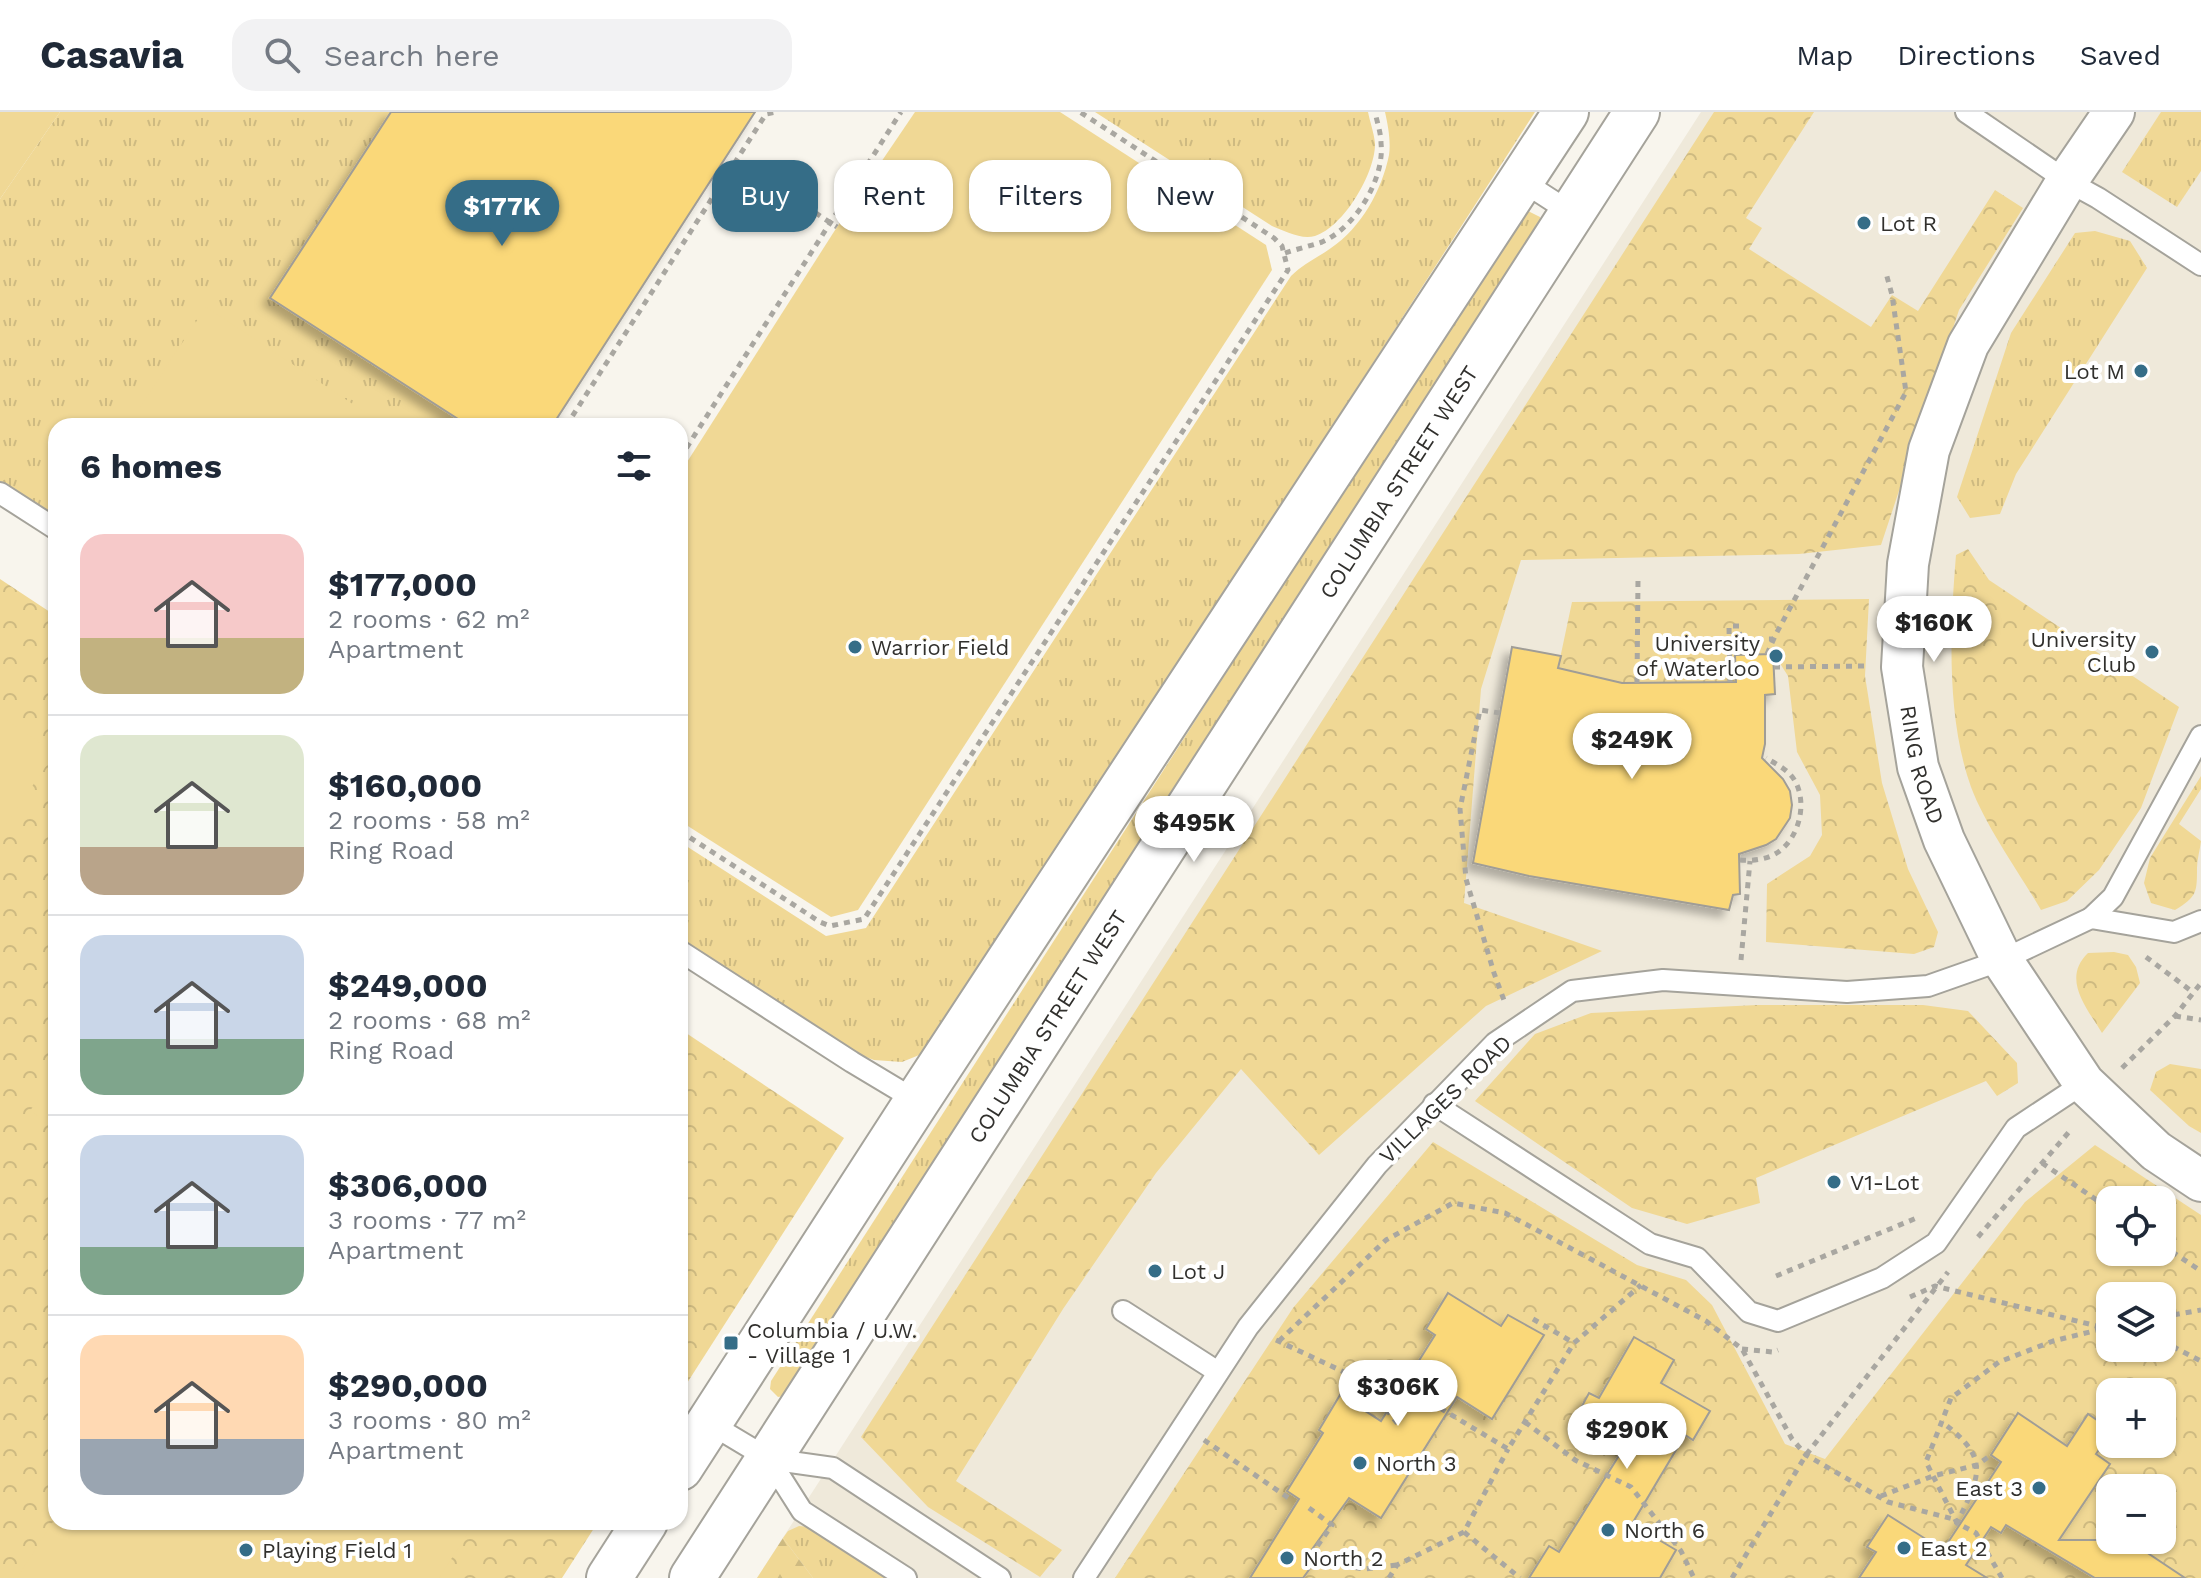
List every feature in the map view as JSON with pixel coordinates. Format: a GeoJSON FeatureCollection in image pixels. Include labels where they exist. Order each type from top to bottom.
{"type":"FeatureCollection","features":[{"type":"Feature","properties":{"kind":"main road"},"geometry":{"type":"LineString","coordinates":[[688,1456],[1566,112]]}},
{"type":"Feature","properties":{"kind":"main road","name":"COLUMBIA STREET WEST"},"geometry":{"type":"LineString","coordinates":[[692,1578],[1637,112]]}},
{"type":"Feature","properties":{"kind":"main road"},"geometry":{"type":"LineString","coordinates":[[609,1578],[640,1530]]}},
{"type":"Feature","properties":{"kind":"street","name":"RING ROAD"},"geometry":{"type":"LineString","coordinates":[[2114,112],[2067,181],[1968,345],[1929,450],[1908,564],[1902,667],[1918,767],[1944,840],[2002,960],[2101,1077],[2156,1151],[2201,1181]]}},
{"type":"Feature","properties":{"kind":"lane"},"geometry":{"type":"LineString","coordinates":[[1966,112],[2067,181],[2201,265]]}},
{"type":"Feature","properties":{"kind":"lane"},"geometry":{"type":"LineString","coordinates":[[1522,181],[1573,214]]}},
{"type":"Feature","properties":{"kind":"lane"},"geometry":{"type":"LineString","coordinates":[[0,493],[48,524]]}},
{"type":"Feature","properties":{"kind":"lane"},"geometry":{"type":"LineString","coordinates":[[2091,918],[2113,897],[2201,736]]}},
{"type":"Feature","properties":{"kind":"lane"},"geometry":{"type":"LineString","coordinates":[[2091,918],[2174,932],[2201,921]]}},
{"type":"Feature","properties":{"kind":"lane","name":"VILLAGES ROAD"},"geometry":{"type":"LineString","coordinates":[[1084,1578],[1248,1327],[1367,1177],[1495,1043],[1572,991],[1663,980],[1847,992],[1928,986],[2002,960],[2091,918]]}},
{"type":"Feature","properties":{"kind":"lane"},"geometry":{"type":"LineString","coordinates":[[688,956],[917,1101]]}},
{"type":"Feature","properties":{"kind":"lane"},"geometry":{"type":"LineString","coordinates":[[1434,1104],[1650,1244],[1697,1258],[1749,1312],[1778,1321],[1882,1278],[1936,1243],[2016,1128],[2101,1077]]}},
{"type":"Feature","properties":{"kind":"lane"},"geometry":{"type":"LineString","coordinates":[[1123,1311],[1218,1372]]}},
{"type":"Feature","properties":{"kind":"lane"},"geometry":{"type":"LineString","coordinates":[[709,1423],[769,1459],[833,1468],[1000,1578]]}},
{"type":"Feature","properties":{"kind":"lane"},"geometry":{"type":"LineString","coordinates":[[769,1459],[802,1511],[906,1578]]}},
{"type":"Feature","properties":{"kind":"path"},"geometry":{"type":"LineString","coordinates":[[735,160],[766,114],[776,112]]}},
{"type":"Feature","properties":{"kind":"path"},"geometry":{"type":"LineString","coordinates":[[872,160],[901,112]]}},
{"type":"Feature","properties":{"kind":"path"},"geometry":{"type":"LineString","coordinates":[[688,836],[820,922],[830,926],[864,919],[1288,270],[1282,246],[1274,238],[1080,112]]}},
{"type":"Feature","properties":{"kind":"path"},"geometry":{"type":"LineString","coordinates":[[1285,253],[1324,241],[1347,225],[1361,210],[1373,186],[1382,146],[1375,112]]}},
{"type":"Feature","properties":{"kind":"path"},"geometry":{"type":"LineString","coordinates":[[571,418],[712,196]]}},
{"type":"Feature","properties":{"kind":"path"},"geometry":{"type":"LineString","coordinates":[[688,446],[834,224],[818,214]]}},
{"type":"Feature","properties":{"kind":"path"},"geometry":{"type":"LineString","coordinates":[[1767,654],[1906,392],[1886,273]]}},
{"type":"Feature","properties":{"kind":"path"},"geometry":{"type":"LineString","coordinates":[[1637,683],[1638,579]]}},
{"type":"Feature","properties":{"kind":"path"},"geometry":{"type":"LineString","coordinates":[[1730,682],[1729,626],[1739,626],[1740,639],[1773,639]]}},
{"type":"Feature","properties":{"kind":"path"},"geometry":{"type":"LineString","coordinates":[[1774,667],[1902,667]]}},
{"type":"Feature","properties":{"kind":"path"},"geometry":{"type":"LineString","coordinates":[[1500,713],[1480,710],[1460,809],[1466,879],[1515,1030]]}},
{"type":"Feature","properties":{"kind":"path"},"geometry":{"type":"LineString","coordinates":[[1740,860],[1772,856],[1791,839],[1800,819],[1801,800],[1795,781],[1781,766],[1766,758]]}},
{"type":"Feature","properties":{"kind":"path"},"geometry":{"type":"LineString","coordinates":[[1739,985],[1750,861]]}},
{"type":"Feature","properties":{"kind":"path"},"geometry":{"type":"LineString","coordinates":[[2139,951],[2194,993]]}},
{"type":"Feature","properties":{"kind":"path"},"geometry":{"type":"LineString","coordinates":[[2101,1077],[2175,1016],[2201,983]]}},
{"type":"Feature","properties":{"kind":"path"},"geometry":{"type":"LineString","coordinates":[[2175,1016],[2201,1020]]}},
{"type":"Feature","properties":{"kind":"path"},"geometry":{"type":"LineString","coordinates":[[1972,1244],[2069,1132]]}},
{"type":"Feature","properties":{"kind":"path"},"geometry":{"type":"LineString","coordinates":[[2042,1163],[2096,1200]]}},
{"type":"Feature","properties":{"kind":"path"},"geometry":{"type":"LineString","coordinates":[[1279,1341],[1386,1240],[1453,1203],[1505,1213],[1706,1321],[1742,1349],[1792,1439],[1806,1455],[1888,1502],[1953,1519],[1976,1533],[2002,1578]]}},
{"type":"Feature","properties":{"kind":"path"},"geometry":{"type":"LineString","coordinates":[[1776,1276],[1922,1215]]}},
{"type":"Feature","properties":{"kind":"path"},"geometry":{"type":"LineString","coordinates":[[2176,1254],[2201,1271]]}},
{"type":"Feature","properties":{"kind":"path"},"geometry":{"type":"LineString","coordinates":[[1732,1578],[1806,1455],[1953,1265]]}},
{"type":"Feature","properties":{"kind":"path"},"geometry":{"type":"LineString","coordinates":[[1309,1508],[1332,1525],[1312,1551],[1331,1564],[1364,1569],[1397,1565],[1464,1532],[1508,1449],[1574,1343],[1641,1285]]}},
{"type":"Feature","properties":{"kind":"path"},"geometry":{"type":"LineString","coordinates":[[1935,1286],[2096,1325]]}},
{"type":"Feature","properties":{"kind":"path"},"geometry":{"type":"LineString","coordinates":[[2176,1314],[2201,1310]]}},
{"type":"Feature","properties":{"kind":"path"},"geometry":{"type":"LineString","coordinates":[[1533,1319],[1574,1343]]}},
{"type":"Feature","properties":{"kind":"path"},"geometry":{"type":"LineString","coordinates":[[1248,1327],[1363,1381],[1402,1388]]}},
{"type":"Feature","properties":{"kind":"path"},"geometry":{"type":"LineString","coordinates":[[1957,1523],[1926,1462],[1951,1398],[1999,1362],[2053,1341],[2096,1331]]}},
{"type":"Feature","properties":{"kind":"path"},"geometry":{"type":"LineString","coordinates":[[2176,1348],[2201,1361]]}},
{"type":"Feature","properties":{"kind":"path"},"geometry":{"type":"LineString","coordinates":[[1363,1381],[1401,1428]]}},
{"type":"Feature","properties":{"kind":"path"},"geometry":{"type":"LineString","coordinates":[[1430,1402],[1508,1449]]}},
{"type":"Feature","properties":{"kind":"path"},"geometry":{"type":"LineString","coordinates":[[1525,1422],[1575,1460],[1631,1487],[1681,1551],[1694,1578]]}},
{"type":"Feature","properties":{"kind":"path"},"geometry":{"type":"LineString","coordinates":[[1942,1422],[1971,1448],[1977,1465],[1977,1479],[1957,1523]]}},
{"type":"Feature","properties":{"kind":"path"},"geometry":{"type":"LineString","coordinates":[[1183,1426],[1293,1501]]}},
{"type":"Feature","properties":{"kind":"path"},"geometry":{"type":"LineString","coordinates":[[1880,1497],[1933,1476],[1977,1465],[1991,1455]]}},
{"type":"Feature","properties":{"kind":"path"},"geometry":{"type":"LineString","coordinates":[[1464,1532],[1520,1578]]}},
{"type":"Feature","properties":{"kind":"path"},"geometry":{"type":"LineString","coordinates":[[1389,1578],[1397,1565]]}},
{"type":"Feature","properties":{"kind":"shaded area","name":"University of Waterloo"},"geometry":{"type":"Polygon","coordinates":[[[1701,112],[2201,112],[2201,1578],[757,1578],[1701,112]]]}},
{"type":"Feature","properties":{"kind":"green space"},"geometry":{"type":"Polygon","coordinates":[[[0,112],[60,112],[0,199],[0,112]]]}},
{"type":"Feature","properties":{"kind":"green space"},"geometry":{"type":"Polygon","coordinates":[[[60,112],[391,112],[467,418],[48,418],[48,513],[0,481],[0,199],[60,112]]]}},
{"type":"Feature","properties":{"kind":"green space","name":"Warrior Field"},"geometry":{"type":"Polygon","coordinates":[[[915,112],[1060,112],[1134,160],[1127,160],[1127,232],[1243,230],[1266,245],[1272,270],[858,910],[831,917],[688,826],[688,460],[834,232],[953,232],[953,160],[882,160],[915,112]]]}},
{"type":"Feature","properties":{"kind":"green space"},"geometry":{"type":"Polygon","coordinates":[[[1095,112],[1368,112],[1375,143],[1364,183],[1347,210],[1326,231],[1304,237],[1272,226],[1243,207],[1243,160],[1170,160],[1095,112]]]}},
{"type":"Feature","properties":{"kind":"green space"},"geometry":{"type":"Polygon","coordinates":[[[1385,112],[1535,112],[929,1051],[902,1062],[874,1060],[834,1045],[688,948],[688,847],[826,936],[866,928],[1291,276],[1342,240],[1369,207],[1389,155],[1385,112]]]}},
{"type":"Feature","properties":{"kind":"green space"},"geometry":{"type":"Polygon","coordinates":[[[1714,112],[1814,112],[1746,218],[1762,228],[1749,249],[1871,327],[1892,295],[1918,311],[1995,190],[2023,208],[1959,310],[1881,545],[1799,554],[1521,560],[1481,689],[1464,903],[1602,951],[1486,1006],[1319,1155],[1241,1069],[1156,1173],[1063,1309],[956,1481],[1062,1550],[1040,1577],[928,1507],[861,1437],[1714,112]]]}},
{"type":"Feature","properties":{"kind":"green space"},"geometry":{"type":"Polygon","coordinates":[[[2161,112],[2201,112],[2201,171],[2177,207],[2122,172],[2161,112]]]}},
{"type":"Feature","properties":{"kind":"green space"},"geometry":{"type":"Polygon","coordinates":[[[1526,210],[1540,217],[1541,227],[789,1395],[778,1397],[770,1389],[771,1381],[1526,210]]]}},
{"type":"Feature","properties":{"kind":"green space"},"geometry":{"type":"Polygon","coordinates":[[[2095,231],[2130,241],[2147,268],[2016,474],[2000,514],[1970,518],[1957,497],[2011,333],[2075,233],[2095,231]]]}},
{"type":"Feature","properties":{"kind":"green space"},"geometry":{"type":"Polygon","coordinates":[[[206,307],[374,418],[132,418],[206,307]]]}},
{"type":"Feature","properties":{"kind":"green space"},"geometry":{"type":"Polygon","coordinates":[[[1968,549],[1989,580],[2179,707],[2141,808],[2099,870],[2067,901],[2041,910],[1985,818],[1971,787],[1957,731],[1952,672],[1952,612],[1956,555],[1968,549]]]}},
{"type":"Feature","properties":{"kind":"green space"},"geometry":{"type":"Polygon","coordinates":[[[0,579],[48,611],[48,1530],[593,1530],[562,1578],[0,1578],[0,579]]]}},
{"type":"Feature","properties":{"kind":"green space"},"geometry":{"type":"Polygon","coordinates":[[[1869,599],[1865,676],[1882,783],[1908,869],[1938,932],[1934,947],[1914,954],[1766,942],[1767,884],[1810,856],[1822,835],[1820,795],[1797,752],[1788,676],[1774,654],[1736,655],[1736,682],[1622,683],[1558,668],[1572,602],[1869,599]]]}},
{"type":"Feature","properties":{"kind":"green space"},"geometry":{"type":"Polygon","coordinates":[[[0,716],[48,748],[48,763],[0,833],[0,716]]]}},
{"type":"Feature","properties":{"kind":"green space"},"geometry":{"type":"Polygon","coordinates":[[[2201,776],[2201,789],[2179,824],[2201,841],[2196,888],[2192,897],[2175,910],[2151,903],[2144,883],[2150,858],[2201,776]]]}},
{"type":"Feature","properties":{"kind":"green space"},"geometry":{"type":"Polygon","coordinates":[[[2088,953],[2128,955],[2136,967],[2140,983],[2102,1033],[2079,993],[2077,973],[2088,953]]]}},
{"type":"Feature","properties":{"kind":"green space"},"geometry":{"type":"Polygon","coordinates":[[[1757,1005],[1923,1005],[1968,1011],[2017,1063],[2018,1083],[1997,1096],[1986,1081],[1756,1178],[1760,1203],[1687,1224],[1632,1208],[1475,1101],[1535,1034],[1591,1013],[1757,1005]]]}},
{"type":"Feature","properties":{"kind":"green space"},"geometry":{"type":"Polygon","coordinates":[[[688,1034],[844,1138],[688,1382],[688,1034]]]}},
{"type":"Feature","properties":{"kind":"green space"},"geometry":{"type":"Polygon","coordinates":[[[2170,1064],[2201,1069],[2201,1133],[2150,1090],[2156,1072],[2170,1064]]]}},
{"type":"Feature","properties":{"kind":"green space"},"geometry":{"type":"Polygon","coordinates":[[[48,1083],[48,1122],[30,1111],[48,1083]]]}},
{"type":"Feature","properties":{"kind":"green space"},"geometry":{"type":"Polygon","coordinates":[[[1433,1142],[1637,1265],[1686,1280],[1712,1305],[1785,1444],[1825,1459],[2025,1202],[2095,1145],[2157,1186],[2096,1186],[2096,1266],[2176,1266],[2176,1198],[2201,1215],[2201,1578],[1115,1578],[1293,1308],[1433,1142]]]}},
{"type":"Feature","properties":{"kind":"green space"},"geometry":{"type":"Polygon","coordinates":[[[799,1526],[809,1527],[887,1578],[813,1578],[783,1538],[788,1531],[799,1526]]]}},
{"type":"Feature","properties":{"kind":"green space","name":"Playing Field 1"},"geometry":{"type":"Polygon","coordinates":[[[48,1530],[470,1530],[439,1578],[17,1578],[48,1530]]]}},
{"type":"Feature","properties":{"kind":"green space"},"geometry":{"type":"Polygon","coordinates":[[[783,1538],[813,1578],[757,1578],[783,1538]]]}},
{"type":"Feature","properties":{"kind":"building"},"geometry":{"type":"Polygon","coordinates":[[[391,112],[755,112],[724,160],[712,160],[712,179],[557,418],[457,418],[270,298],[391,112]]]}},
{"type":"Feature","properties":{"kind":"building"},"geometry":{"type":"Polygon","coordinates":[[[1512,647],[1561,656],[1558,668],[1622,683],[1736,682],[1735,655],[1773,654],[1775,694],[1765,695],[1762,758],[1783,779],[1790,791],[1790,818],[1776,839],[1739,854],[1740,894],[1733,895],[1729,910],[1529,876],[1473,863],[1512,647]]]}},
{"type":"Feature","properties":{"kind":"building"},"geometry":{"type":"Polygon","coordinates":[[[1448,1293],[1501,1326],[1508,1315],[1544,1335],[1492,1419],[1457,1397],[1381,1518],[1349,1498],[1308,1555],[1316,1560],[1303,1578],[1250,1578],[1299,1499],[1287,1491],[1323,1433],[1319,1430],[1340,1395],[1381,1421],[1435,1335],[1426,1329],[1448,1293]]]}},
{"type":"Feature","properties":{"kind":"building"},"geometry":{"type":"Polygon","coordinates":[[[1634,1337],[1674,1360],[1661,1383],[1710,1411],[1693,1440],[1685,1435],[1632,1524],[1676,1550],[1660,1578],[1529,1578],[1549,1546],[1559,1552],[1623,1449],[1574,1421],[1589,1393],[1599,1398],[1634,1337]]]}},
{"type":"Feature","properties":{"kind":"building"},"geometry":{"type":"Polygon","coordinates":[[[2018,1413],[2067,1446],[2088,1414],[2096,1419],[2096,1458],[2110,1464],[2103,1474],[2096,1474],[2096,1485],[2059,1540],[2096,1540],[2096,1554],[2149,1554],[2185,1578],[2095,1578],[2006,1525],[2001,1533],[1991,1527],[1966,1565],[1987,1578],[1859,1578],[1876,1552],[1867,1547],[1888,1515],[1943,1550],[2001,1462],[1991,1455],[2018,1413]]]}},
{"type":"Feature","properties":{"kind":"place","name":"Lot R"},"geometry":{"type":"Point","coordinates":[1864,223]}},
{"type":"Feature","properties":{"kind":"place","name":"Lot M"},"geometry":{"type":"Point","coordinates":[2141,371]}},
{"type":"Feature","properties":{"kind":"place","name":"Warrior Field"},"geometry":{"type":"Point","coordinates":[855,647]}},
{"type":"Feature","properties":{"kind":"place","name":"University Club"},"geometry":{"type":"Point","coordinates":[2152,652]}},
{"type":"Feature","properties":{"kind":"place","name":"University of Waterloo"},"geometry":{"type":"Point","coordinates":[1776,656]}},
{"type":"Feature","properties":{"kind":"place","name":"V1-Lot"},"geometry":{"type":"Point","coordinates":[1834,1182]}},
{"type":"Feature","properties":{"kind":"place","name":"Lot J"},"geometry":{"type":"Point","coordinates":[1155,1271]}},
{"type":"Feature","properties":{"kind":"place","name":"Columbia / U.W. - Village 1"},"geometry":{"type":"Point","coordinates":[731,1343]}},
{"type":"Feature","properties":{"kind":"place","name":"North 3"},"geometry":{"type":"Point","coordinates":[1360,1463]}},
{"type":"Feature","properties":{"kind":"place","name":"East 3"},"geometry":{"type":"Point","coordinates":[2039,1488]}},
{"type":"Feature","properties":{"kind":"place","name":"North 6"},"geometry":{"type":"Point","coordinates":[1608,1530]}},
{"type":"Feature","properties":{"kind":"place","name":"East 2"},"geometry":{"type":"Point","coordinates":[1904,1548]}},
{"type":"Feature","properties":{"kind":"place","name":"Playing Field 1"},"geometry":{"type":"Point","coordinates":[246,1550]}},
{"type":"Feature","properties":{"kind":"place","name":"North 2"},"geometry":{"type":"Point","coordinates":[1287,1558]}}]}
